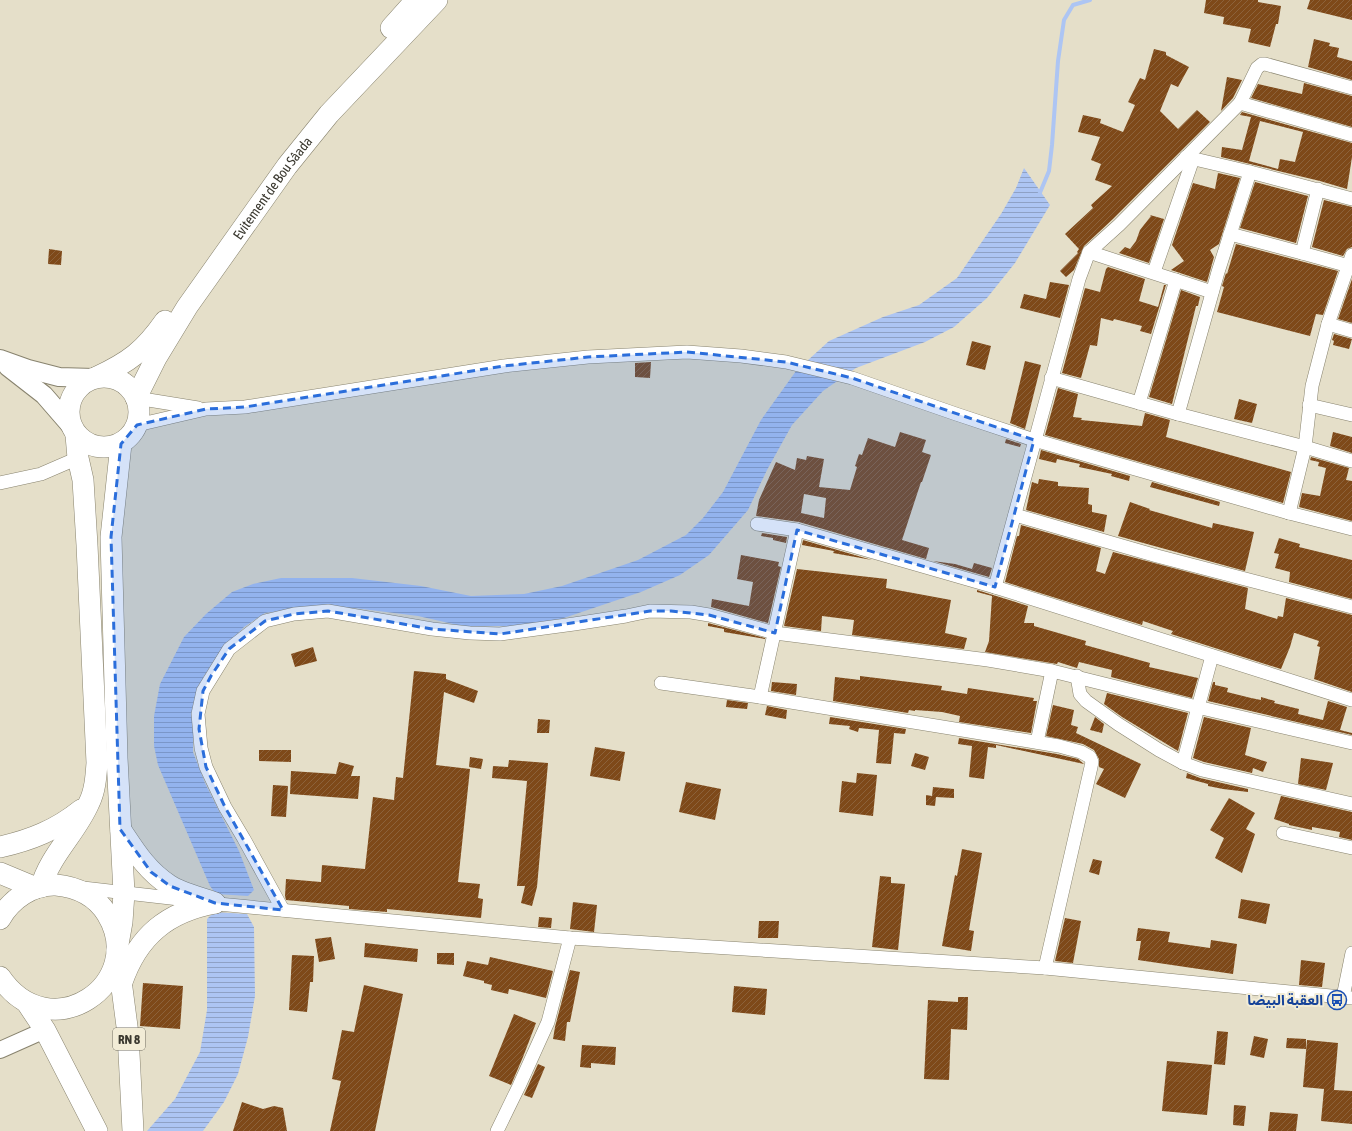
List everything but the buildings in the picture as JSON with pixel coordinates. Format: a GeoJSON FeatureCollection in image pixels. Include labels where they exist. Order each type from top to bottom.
{"type":"FeatureCollection","features":[{"type":"Feature","properties":{"kind":"highway","name":"Evitement de Bou Sâada"},"geometry":{"type":"LineString","coordinates":[[95,378],[117,367],[138,353],[156,335],[280,153],[316,109],[416,0]]}},
{"type":"Feature","properties":{"kind":"highway","name":"Evitement de Bou Sâada"},"geometry":{"type":"LineString","coordinates":[[136,398],[156,358],[188,307],[287,166],[329,114],[437,0]]}},
{"type":"Feature","properties":{"kind":"highway"},"geometry":{"type":"LineString","coordinates":[[38,887],[49,866],[79,821],[89,803],[96,779],[97,750],[83,480],[68,413],[70,402],[75,391],[83,383],[95,378],[106,377],[121,381],[130,389],[136,398],[140,412],[137,425],[130,436],[121,444],[109,447],[97,447],[85,443],[73,430]]}},
{"type":"Feature","properties":{"kind":"highway"},"geometry":{"type":"LineString","coordinates":[[0,977],[16,996],[27,1003],[44,1008],[62,1009],[79,1005],[94,996],[106,983],[114,967],[122,922],[124,893],[120,829],[111,538],[121,444]]}},
{"type":"Feature","properties":{"kind":"highway"},"geometry":{"type":"LineString","coordinates":[[0,847],[25,842],[48,832],[70,819],[89,803]]}},
{"type":"Feature","properties":{"kind":"highway"},"geometry":{"type":"LineString","coordinates":[[120,829],[137,855],[151,872],[170,886],[215,904]]}},
{"type":"Feature","properties":{"kind":"highway"},"geometry":{"type":"LineString","coordinates":[[0,873],[38,887]]}},
{"type":"Feature","properties":{"kind":"highway"},"geometry":{"type":"LineString","coordinates":[[0,919],[5,910],[19,896],[38,887],[54,885],[68,886],[82,891],[94,899],[104,909],[112,922],[116,935],[117,950]]}},
{"type":"Feature","properties":{"kind":"highway"},"geometry":{"type":"LineString","coordinates":[[122,982],[134,953],[156,928],[183,911],[199,906],[215,904]]}},
{"type":"Feature","properties":{"kind":"highway","name":"RN 8"},"geometry":{"type":"LineString","coordinates":[[117,950],[128,1034],[133,1130]]}},
{"type":"Feature","properties":{"kind":"highway"},"geometry":{"type":"LineString","coordinates":[[27,1003],[45,1030],[97,1131]]}},
{"type":"Feature","properties":{"kind":"main road"},"geometry":{"type":"LineString","coordinates":[[0,360],[59,377],[95,378]]}},
{"type":"Feature","properties":{"kind":"main road"},"geometry":{"type":"LineString","coordinates":[[0,360],[44,395],[73,430]]}},
{"type":"Feature","properties":{"kind":"street"},"geometry":{"type":"LineString","coordinates":[[995,587],[1051,378],[1079,279],[1089,252],[1190,158],[1240,103],[1259,66],[1265,64],[1352,88]]}},
{"type":"Feature","properties":{"kind":"street"},"geometry":{"type":"LineString","coordinates":[[1240,103],[1352,135]]}},
{"type":"Feature","properties":{"kind":"street"},"geometry":{"type":"LineString","coordinates":[[1190,158],[1318,189],[1352,199]]}},
{"type":"Feature","properties":{"kind":"street"},"geometry":{"type":"LineString","coordinates":[[1154,272],[1190,158]]}},
{"type":"Feature","properties":{"kind":"street"},"geometry":{"type":"LineString","coordinates":[[1178,414],[1212,292],[1250,172]]}},
{"type":"Feature","properties":{"kind":"street"},"geometry":{"type":"LineString","coordinates":[[1302,252],[1318,189]]}},
{"type":"Feature","properties":{"kind":"street"},"geometry":{"type":"LineString","coordinates":[[1230,234],[1302,252],[1350,261],[1328,324],[1312,386],[1305,447],[1289,512]]}},
{"type":"Feature","properties":{"kind":"street"},"geometry":{"type":"LineString","coordinates":[[1089,252],[1212,292]]}},
{"type":"Feature","properties":{"kind":"street"},"geometry":{"type":"LineString","coordinates":[[1139,403],[1176,280]]}},
{"type":"Feature","properties":{"kind":"street"},"geometry":{"type":"LineString","coordinates":[[1328,324],[1352,331]]}},
{"type":"Feature","properties":{"kind":"street"},"geometry":{"type":"LineString","coordinates":[[137,425],[206,409],[244,407],[504,366],[588,357],[687,352],[741,356],[786,362],[852,378],[1034,440],[1352,529]]}},
{"type":"Feature","properties":{"kind":"street"},"geometry":{"type":"LineString","coordinates":[[1051,378],[1352,461]]}},
{"type":"Feature","properties":{"kind":"street"},"geometry":{"type":"LineString","coordinates":[[136,398],[206,409]]}},
{"type":"Feature","properties":{"kind":"street"},"geometry":{"type":"LineString","coordinates":[[1309,405],[1352,415]]}},
{"type":"Feature","properties":{"kind":"street"},"geometry":{"type":"LineString","coordinates":[[0,483],[41,474],[78,458]]}},
{"type":"Feature","properties":{"kind":"street"},"geometry":{"type":"LineString","coordinates":[[1015,515],[1157,556],[1352,607]]}},
{"type":"Feature","properties":{"kind":"street"},"geometry":{"type":"LineString","coordinates":[[757,524],[797,530],[995,587],[1352,700]]}},
{"type":"Feature","properties":{"kind":"street"},"geometry":{"type":"LineString","coordinates":[[760,698],[797,530]]}},
{"type":"Feature","properties":{"kind":"street"},"geometry":{"type":"LineString","coordinates":[[283,910],[225,807],[206,767],[201,748],[198,714],[203,692],[211,676],[229,649],[246,634],[265,621],[294,614],[328,611],[432,629],[470,633],[500,634],[581,623],[650,611],[671,610],[691,612],[709,615],[775,634],[988,660],[1052,671],[1352,743]]}},
{"type":"Feature","properties":{"kind":"street"},"geometry":{"type":"LineString","coordinates":[[1183,763],[1212,656]]}},
{"type":"Feature","properties":{"kind":"street"},"geometry":{"type":"LineString","coordinates":[[1037,742],[1052,671]]}},
{"type":"Feature","properties":{"kind":"street"},"geometry":{"type":"LineString","coordinates":[[1077,676],[1080,694],[1086,701],[1124,728],[1183,763],[1202,770],[1352,804]]}},
{"type":"Feature","properties":{"kind":"street"},"geometry":{"type":"LineString","coordinates":[[661,683],[1037,742],[1059,746],[1090,756],[1092,762],[1045,968]]}},
{"type":"Feature","properties":{"kind":"street"},"geometry":{"type":"LineString","coordinates":[[1284,833],[1352,848]]}},
{"type":"Feature","properties":{"kind":"street"},"geometry":{"type":"LineString","coordinates":[[68,886],[215,904],[570,938],[1045,968],[1348,998],[1352,953]]}},
{"type":"Feature","properties":{"kind":"street"},"geometry":{"type":"LineString","coordinates":[[497,1131],[548,1022],[570,938]]}},
{"type":"Feature","properties":{"kind":"street"},"geometry":{"type":"LineString","coordinates":[[0,1050],[45,1030]]}},
{"type":"Feature","properties":{"kind":"highlighted area"},"geometry":{"type":"Polygon","coordinates":[[[687,352],[786,362],[852,378],[1034,440],[995,587],[797,530],[775,633],[709,615],[671,611],[650,611],[500,634],[432,629],[328,611],[294,614],[265,621],[229,649],[211,676],[203,691],[199,729],[206,767],[225,807],[283,910],[215,903],[170,886],[151,872],[120,829],[111,537],[121,444],[137,425],[206,409],[245,407],[504,366],[588,357],[687,352]]]}},
{"type":"Feature","properties":{"kind":"water"},"geometry":{"type":"Polygon","coordinates":[[[1024,168],[1050,205],[1015,263],[987,298],[954,327],[925,342],[856,368],[823,391],[792,425],[767,470],[748,510],[709,555],[680,575],[641,592],[558,620],[517,626],[462,626],[418,616],[354,608],[312,607],[265,613],[244,627],[221,651],[204,676],[194,704],[193,752],[205,783],[239,851],[254,890],[248,896],[216,894],[210,886],[158,765],[154,746],[154,716],[160,684],[184,637],[206,614],[232,592],[253,584],[281,578],[352,578],[421,586],[471,596],[524,594],[562,586],[638,560],[686,535],[703,518],[723,492],[761,420],[796,371],[829,341],[883,317],[919,305],[957,278],[1001,214],[1016,188],[1024,168]]]}},
{"type":"Feature","properties":{"kind":"water"},"geometry":{"type":"Polygon","coordinates":[[[214,912],[247,914],[254,927],[255,996],[248,1037],[238,1074],[224,1102],[203,1131],[147,1131],[175,1099],[200,1052],[207,1010],[207,919],[214,912]]]}},
{"type":"Feature","properties":{"kind":"waterway"},"geometry":{"type":"LineString","coordinates":[[1039,195],[1049,171],[1058,61],[1064,20],[1073,5],[1090,0]]}},
{"type":"Feature","properties":{"kind":"place","name":"العقبة البيضا"},"geometry":{"type":"Point","coordinates":[1337,1000]}}]}
